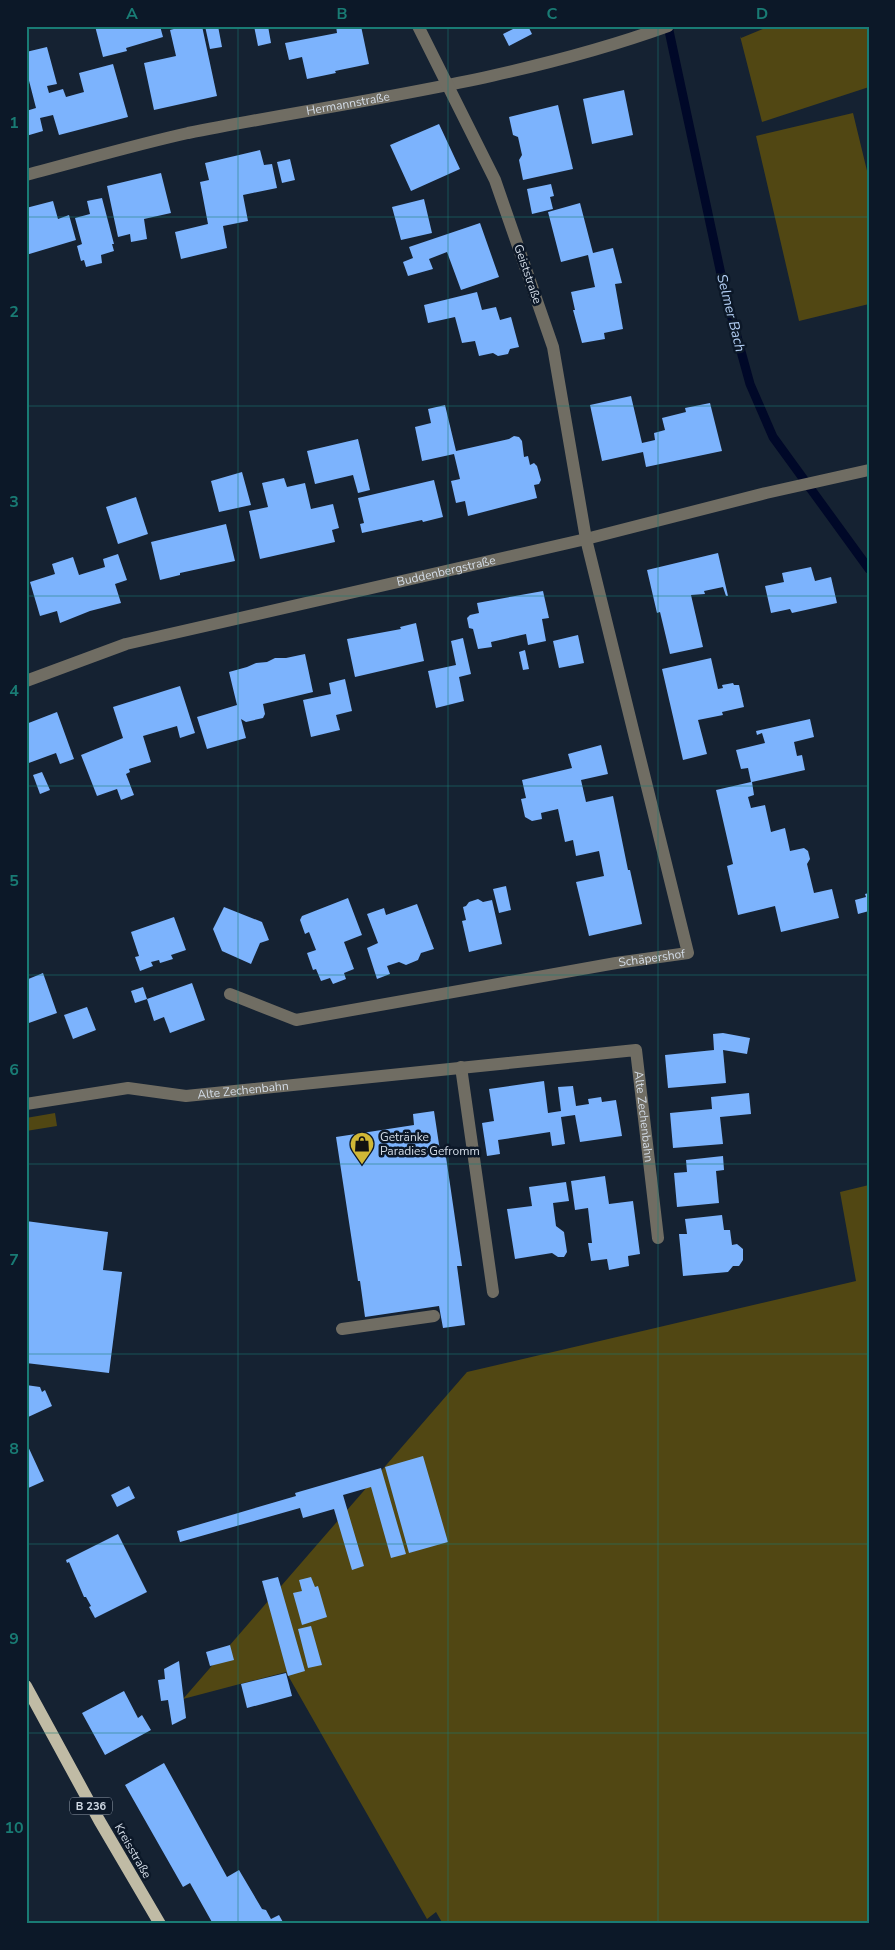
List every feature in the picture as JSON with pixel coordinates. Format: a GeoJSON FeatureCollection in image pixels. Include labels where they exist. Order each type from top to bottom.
{"type":"FeatureCollection","features":[{"type":"Feature","properties":{"kind":"main road","name":"Kreisstraße"},"geometry":{"type":"LineString","coordinates":[[26,1686],[99,1820],[160,1924]]}},
{"type":"Feature","properties":{"kind":"street","name":"Geiststraße"},"geometry":{"type":"LineString","coordinates":[[418,26],[495,180],[553,347],[586,539]]}},
{"type":"Feature","properties":{"kind":"street","name":"Hermannstraße"},"geometry":{"type":"LineString","coordinates":[[26,175],[186,134],[448,86],[558,60],[668,26]]}},
{"type":"Feature","properties":{"kind":"street","name":"Buddenbergstraße"},"geometry":{"type":"LineString","coordinates":[[26,681],[126,644],[586,539],[776,491],[869,470]]}},
{"type":"Feature","properties":{"kind":"street","name":"Schäpershof"},"geometry":{"type":"LineString","coordinates":[[230,994],[296,1020],[616,963],[688,954],[586,539]]}},
{"type":"Feature","properties":{"kind":"street","name":"Alte Zechenbahn"},"geometry":{"type":"LineString","coordinates":[[26,1104],[128,1088],[186,1096],[636,1050],[658,1238]]}},
{"type":"Feature","properties":{"kind":"street"},"geometry":{"type":"LineString","coordinates":[[461,1067],[493,1292]]}},
{"type":"Feature","properties":{"kind":"street"},"geometry":{"type":"LineString","coordinates":[[342,1330],[434,1316]]}},
{"type":"Feature","properties":{"kind":"shaded area"},"geometry":{"type":"Polygon","coordinates":[[[770,26],[869,26],[869,87],[762,122],[740,36],[741,38],[770,26]]]}},
{"type":"Feature","properties":{"kind":"shaded area"},"geometry":{"type":"Polygon","coordinates":[[[853,113],[869,179],[869,304],[799,321],[756,136],[853,113]]]}},
{"type":"Feature","properties":{"kind":"shaded area"},"geometry":{"type":"Polygon","coordinates":[[[55,1113],[57,1126],[26,1131],[26,1118],[55,1113]]]}},
{"type":"Feature","properties":{"kind":"shaded area"},"geometry":{"type":"Polygon","coordinates":[[[869,1185],[869,1924],[443,1924],[436,1912],[427,1919],[286,1672],[183,1699],[467,1372],[856,1281],[840,1192],[869,1185]]]}},
{"type":"Feature","properties":{"kind":"building"},"geometry":{"type":"Polygon","coordinates":[[[95,26],[160,26],[163,37],[126,48],[127,51],[103,57],[95,26]]]}},
{"type":"Feature","properties":{"kind":"building"},"geometry":{"type":"Polygon","coordinates":[[[185,26],[202,26],[217,96],[154,110],[144,63],[176,56],[170,30],[185,26]]]}},
{"type":"Feature","properties":{"kind":"building"},"geometry":{"type":"Polygon","coordinates":[[[205,26],[218,26],[222,47],[210,49],[205,26]]]}},
{"type":"Feature","properties":{"kind":"building"},"geometry":{"type":"Polygon","coordinates":[[[254,26],[268,26],[271,43],[258,46],[254,26]]]}},
{"type":"Feature","properties":{"kind":"building"},"geometry":{"type":"Polygon","coordinates":[[[336,26],[361,26],[369,64],[307,79],[302,57],[289,60],[285,43],[337,33],[336,26]]]}},
{"type":"Feature","properties":{"kind":"building"},"geometry":{"type":"Polygon","coordinates":[[[519,26],[528,26],[532,34],[509,46],[503,34],[519,26]]]}},
{"type":"Feature","properties":{"kind":"building"},"geometry":{"type":"Polygon","coordinates":[[[47,47],[57,84],[47,86],[49,93],[63,89],[66,97],[84,92],[79,73],[113,64],[128,117],[59,135],[53,115],[40,118],[43,131],[26,136],[26,111],[36,108],[26,69],[26,52],[47,47]]]}},
{"type":"Feature","properties":{"kind":"building"},"geometry":{"type":"Polygon","coordinates":[[[624,90],[633,135],[592,144],[583,99],[624,90]]]}},
{"type":"Feature","properties":{"kind":"building"},"geometry":{"type":"Polygon","coordinates":[[[558,105],[573,169],[523,180],[519,160],[522,155],[518,137],[513,135],[509,117],[558,105]]]}},
{"type":"Feature","properties":{"kind":"building"},"geometry":{"type":"Polygon","coordinates":[[[439,124],[460,169],[411,191],[390,145],[439,124]]]}},
{"type":"Feature","properties":{"kind":"building"},"geometry":{"type":"Polygon","coordinates":[[[260,150],[264,165],[272,164],[277,188],[243,195],[248,221],[223,226],[227,248],[181,259],[175,232],[208,224],[200,182],[209,180],[205,163],[260,150]]]}},
{"type":"Feature","properties":{"kind":"building"},"geometry":{"type":"Polygon","coordinates":[[[290,159],[295,180],[282,183],[277,162],[290,159]]]}},
{"type":"Feature","properties":{"kind":"building"},"geometry":{"type":"Polygon","coordinates":[[[161,173],[171,213],[144,219],[147,239],[131,242],[130,234],[118,237],[107,186],[161,173]]]}},
{"type":"Feature","properties":{"kind":"building"},"geometry":{"type":"Polygon","coordinates":[[[551,184],[554,196],[550,197],[553,209],[532,214],[527,189],[551,184]]]}},
{"type":"Feature","properties":{"kind":"building"},"geometry":{"type":"Polygon","coordinates":[[[102,198],[114,244],[112,244],[114,251],[101,255],[102,263],[86,267],[84,260],[81,261],[77,246],[82,244],[75,218],[90,214],[87,201],[102,198]]]}},
{"type":"Feature","properties":{"kind":"building"},"geometry":{"type":"Polygon","coordinates":[[[424,199],[432,233],[401,240],[392,207],[424,199]]]}},
{"type":"Feature","properties":{"kind":"building"},"geometry":{"type":"Polygon","coordinates":[[[53,201],[58,219],[69,215],[76,240],[26,255],[26,208],[53,201]]]}},
{"type":"Feature","properties":{"kind":"building"},"geometry":{"type":"Polygon","coordinates":[[[580,203],[593,253],[613,248],[622,283],[615,284],[623,329],[604,333],[605,339],[582,343],[573,310],[575,310],[571,292],[595,287],[588,255],[561,262],[548,212],[580,203]]]}},
{"type":"Feature","properties":{"kind":"building"},"geometry":{"type":"Polygon","coordinates":[[[480,223],[499,277],[461,290],[447,252],[429,259],[433,269],[408,276],[403,262],[413,258],[409,247],[480,223]]]}},
{"type":"Feature","properties":{"kind":"building"},"geometry":{"type":"Polygon","coordinates":[[[477,292],[482,310],[496,307],[500,320],[511,317],[519,347],[510,349],[508,354],[498,356],[493,353],[479,356],[475,341],[462,343],[455,317],[428,323],[424,305],[477,292]]]}},
{"type":"Feature","properties":{"kind":"building"},"geometry":{"type":"Polygon","coordinates":[[[631,396],[642,443],[655,440],[654,433],[665,430],[662,418],[686,412],[685,408],[710,403],[722,451],[646,467],[643,452],[602,461],[590,405],[631,396]]]}},
{"type":"Feature","properties":{"kind":"building"},"geometry":{"type":"Polygon","coordinates":[[[445,405],[456,451],[509,439],[514,436],[519,437],[522,441],[524,457],[528,456],[530,465],[534,463],[537,466],[541,480],[539,484],[534,485],[537,498],[468,516],[465,501],[456,503],[451,481],[460,479],[454,454],[422,461],[415,427],[431,423],[428,409],[445,405]]]}},
{"type":"Feature","properties":{"kind":"building"},"geometry":{"type":"Polygon","coordinates":[[[358,439],[370,490],[358,493],[353,475],[315,484],[307,451],[358,439]]]}},
{"type":"Feature","properties":{"kind":"building"},"geometry":{"type":"Polygon","coordinates":[[[242,472],[251,505],[219,512],[211,481],[242,472]]]}},
{"type":"Feature","properties":{"kind":"building"},"geometry":{"type":"Polygon","coordinates":[[[284,478],[287,487],[305,483],[311,509],[333,504],[339,528],[332,530],[335,542],[260,559],[249,511],[268,507],[262,483],[284,478]]]}},
{"type":"Feature","properties":{"kind":"building"},"geometry":{"type":"Polygon","coordinates":[[[434,480],[443,517],[362,533],[360,524],[364,523],[358,498],[434,480]]]}},
{"type":"Feature","properties":{"kind":"building"},"geometry":{"type":"Polygon","coordinates":[[[136,497],[148,534],[118,544],[106,507],[136,497]]]}},
{"type":"Feature","properties":{"kind":"building"},"geometry":{"type":"Polygon","coordinates":[[[226,524],[235,561],[180,573],[180,575],[160,580],[151,542],[226,524]]]}},
{"type":"Feature","properties":{"kind":"building"},"geometry":{"type":"Polygon","coordinates":[[[718,553],[728,596],[726,596],[723,587],[704,591],[705,594],[691,595],[703,647],[670,654],[660,612],[657,613],[647,570],[718,553]]]}},
{"type":"Feature","properties":{"kind":"building"},"geometry":{"type":"Polygon","coordinates":[[[118,554],[127,580],[115,584],[121,603],[90,611],[60,623],[57,611],[40,616],[30,582],[55,574],[52,564],[73,557],[79,575],[105,567],[103,559],[118,554]]]}},
{"type":"Feature","properties":{"kind":"building"},"geometry":{"type":"Polygon","coordinates":[[[811,567],[815,581],[831,577],[837,603],[792,613],[790,609],[771,613],[765,586],[784,582],[782,573],[811,567]]]}},
{"type":"Feature","properties":{"kind":"building"},"geometry":{"type":"Polygon","coordinates":[[[543,591],[549,618],[542,619],[546,641],[528,645],[526,634],[491,642],[492,647],[478,649],[473,629],[469,628],[467,618],[470,615],[479,613],[477,603],[543,591]]]}},
{"type":"Feature","properties":{"kind":"building"},"geometry":{"type":"Polygon","coordinates":[[[416,623],[424,661],[355,677],[347,639],[401,629],[400,627],[416,623]]]}},
{"type":"Feature","properties":{"kind":"building"},"geometry":{"type":"Polygon","coordinates":[[[578,635],[584,663],[559,668],[553,641],[578,635]]]}},
{"type":"Feature","properties":{"kind":"building"},"geometry":{"type":"Polygon","coordinates":[[[463,638],[471,674],[459,677],[464,701],[436,708],[428,671],[456,665],[451,641],[463,638]]]}},
{"type":"Feature","properties":{"kind":"building"},"geometry":{"type":"Polygon","coordinates":[[[525,650],[529,669],[523,670],[519,652],[525,650]]]}},
{"type":"Feature","properties":{"kind":"building"},"geometry":{"type":"Polygon","coordinates":[[[305,654],[313,692],[263,704],[265,714],[263,718],[246,722],[241,719],[246,738],[207,749],[197,717],[237,705],[229,672],[275,658],[305,654]]]}},
{"type":"Feature","properties":{"kind":"building"},"geometry":{"type":"Polygon","coordinates":[[[711,658],[718,689],[723,688],[722,685],[733,683],[734,685],[739,685],[744,707],[722,712],[723,715],[698,720],[707,754],[683,760],[662,669],[711,658]]]}},
{"type":"Feature","properties":{"kind":"building"},"geometry":{"type":"Polygon","coordinates":[[[345,679],[352,711],[336,715],[340,730],[311,737],[303,700],[331,694],[329,683],[345,679]]]}},
{"type":"Feature","properties":{"kind":"building"},"geometry":{"type":"Polygon","coordinates":[[[180,686],[195,733],[180,738],[177,726],[143,736],[151,762],[129,769],[130,772],[126,774],[134,795],[121,800],[117,789],[97,796],[81,755],[123,738],[113,707],[180,686]]]}},
{"type":"Feature","properties":{"kind":"building"},"geometry":{"type":"Polygon","coordinates":[[[57,712],[74,759],[60,764],[56,753],[26,764],[26,724],[57,712]]]}},
{"type":"Feature","properties":{"kind":"building"},"geometry":{"type":"Polygon","coordinates":[[[810,719],[814,737],[794,742],[797,756],[802,755],[805,770],[752,782],[754,795],[748,797],[751,808],[765,805],[771,832],[785,828],[790,851],[804,848],[808,851],[810,859],[807,864],[814,893],[832,889],[839,918],[781,932],[775,906],[738,915],[727,866],[733,864],[716,790],[751,782],[748,768],[741,769],[736,750],[765,743],[762,733],[757,735],[756,731],[810,719]]]}},
{"type":"Feature","properties":{"kind":"building"},"geometry":{"type":"Polygon","coordinates":[[[601,745],[608,774],[581,780],[586,802],[613,796],[628,870],[630,870],[642,924],[589,936],[576,882],[604,876],[599,851],[576,856],[573,840],[565,842],[558,809],[541,813],[542,819],[532,821],[525,817],[521,799],[526,798],[522,780],[572,768],[568,754],[601,745]]]}},
{"type":"Feature","properties":{"kind":"building"},"geometry":{"type":"Polygon","coordinates":[[[42,772],[50,790],[40,794],[33,775],[42,772]]]}},
{"type":"Feature","properties":{"kind":"building"},"geometry":{"type":"Polygon","coordinates":[[[506,886],[511,910],[499,913],[493,889],[506,886]]]}},
{"type":"Feature","properties":{"kind":"building"},"geometry":{"type":"Polygon","coordinates":[[[869,893],[869,911],[858,914],[855,900],[866,897],[865,894],[869,893]]]}},
{"type":"Feature","properties":{"kind":"building"},"geometry":{"type":"Polygon","coordinates":[[[348,898],[362,935],[344,942],[354,969],[344,973],[346,979],[333,984],[330,978],[321,981],[316,969],[313,970],[307,953],[316,950],[309,932],[305,934],[300,920],[302,916],[348,898]]]}},
{"type":"Feature","properties":{"kind":"building"},"geometry":{"type":"Polygon","coordinates":[[[478,899],[483,902],[492,900],[502,944],[469,952],[462,921],[466,920],[463,907],[469,902],[478,899]]]}},
{"type":"Feature","properties":{"kind":"building"},"geometry":{"type":"Polygon","coordinates":[[[417,904],[434,949],[421,953],[418,960],[406,965],[399,962],[387,966],[390,974],[377,979],[367,948],[378,943],[367,914],[384,908],[386,915],[417,904]]]}},
{"type":"Feature","properties":{"kind":"building"},"geometry":{"type":"Polygon","coordinates":[[[224,907],[262,922],[269,940],[260,943],[251,964],[222,951],[213,929],[224,907]]]}},
{"type":"Feature","properties":{"kind":"building"},"geometry":{"type":"Polygon","coordinates":[[[174,917],[186,950],[171,955],[173,959],[160,963],[159,960],[151,962],[153,966],[140,971],[135,957],[139,956],[131,932],[174,917]]]}},
{"type":"Feature","properties":{"kind":"building"},"geometry":{"type":"Polygon","coordinates":[[[43,973],[57,1013],[26,1024],[26,980],[43,973]]]}},
{"type":"Feature","properties":{"kind":"building"},"geometry":{"type":"Polygon","coordinates":[[[192,983],[205,1020],[170,1033],[164,1017],[154,1021],[147,999],[192,983]]]}},
{"type":"Feature","properties":{"kind":"building"},"geometry":{"type":"Polygon","coordinates":[[[143,987],[147,999],[135,1003],[131,991],[143,987]]]}},
{"type":"Feature","properties":{"kind":"building"},"geometry":{"type":"Polygon","coordinates":[[[87,1007],[96,1030],[73,1039],[64,1015],[87,1007]]]}},
{"type":"Feature","properties":{"kind":"building"},"geometry":{"type":"Polygon","coordinates":[[[723,1033],[750,1038],[747,1054],[723,1050],[726,1083],[668,1088],[665,1055],[714,1050],[713,1034],[723,1033]]]}},
{"type":"Feature","properties":{"kind":"building"},"geometry":{"type":"Polygon","coordinates":[[[544,1081],[548,1113],[561,1111],[558,1087],[573,1086],[576,1106],[589,1104],[588,1099],[601,1097],[602,1102],[616,1100],[622,1136],[580,1142],[575,1115],[561,1117],[565,1144],[552,1146],[550,1132],[498,1140],[500,1154],[487,1156],[482,1123],[494,1121],[489,1089],[544,1081]]]}},
{"type":"Feature","properties":{"kind":"building"},"geometry":{"type":"Polygon","coordinates":[[[749,1093],[751,1114],[720,1117],[723,1144],[673,1148],[670,1113],[712,1109],[711,1097],[749,1093]]]}},
{"type":"Feature","properties":{"kind":"building"},"geometry":{"type":"Polygon","coordinates":[[[434,1111],[440,1151],[445,1150],[462,1266],[457,1266],[465,1325],[443,1328],[439,1306],[365,1317],[336,1137],[414,1125],[413,1114],[434,1111]]]}},
{"type":"Feature","properties":{"kind":"building"},"geometry":{"type":"Polygon","coordinates":[[[723,1156],[724,1170],[716,1171],[719,1203],[677,1207],[674,1173],[687,1172],[686,1160],[723,1156]]]}},
{"type":"Feature","properties":{"kind":"building"},"geometry":{"type":"Polygon","coordinates":[[[605,1176],[609,1204],[633,1201],[640,1254],[628,1256],[629,1266],[609,1270],[607,1259],[591,1261],[588,1243],[592,1243],[588,1208],[575,1210],[571,1181],[605,1176]]]}},
{"type":"Feature","properties":{"kind":"building"},"geometry":{"type":"Polygon","coordinates":[[[566,1182],[569,1201],[553,1203],[556,1226],[564,1232],[567,1252],[564,1257],[558,1257],[552,1253],[515,1259],[507,1209],[532,1206],[529,1187],[566,1182]]]}},
{"type":"Feature","properties":{"kind":"building"},"geometry":{"type":"Polygon","coordinates":[[[722,1215],[724,1230],[730,1230],[732,1245],[737,1244],[743,1249],[743,1260],[739,1266],[733,1266],[728,1272],[683,1276],[679,1234],[687,1234],[685,1219],[722,1215]]]}},
{"type":"Feature","properties":{"kind":"building"},"geometry":{"type":"Polygon","coordinates":[[[26,1221],[108,1232],[103,1270],[122,1272],[109,1373],[26,1363],[26,1221]]]}},
{"type":"Feature","properties":{"kind":"building"},"geometry":{"type":"Polygon","coordinates":[[[26,1385],[40,1387],[42,1392],[45,1390],[52,1406],[26,1418],[26,1385]]]}},
{"type":"Feature","properties":{"kind":"building"},"geometry":{"type":"Polygon","coordinates":[[[26,1442],[44,1481],[26,1489],[26,1442]]]}},
{"type":"Feature","properties":{"kind":"building"},"geometry":{"type":"Polygon","coordinates":[[[423,1456],[448,1542],[409,1553],[385,1467],[423,1456]]]}},
{"type":"Feature","properties":{"kind":"building"},"geometry":{"type":"Polygon","coordinates":[[[381,1468],[406,1554],[391,1558],[371,1487],[343,1495],[364,1566],[352,1570],[334,1509],[303,1518],[300,1508],[180,1542],[177,1531],[296,1496],[295,1493],[381,1468]]]}},
{"type":"Feature","properties":{"kind":"building"},"geometry":{"type":"Polygon","coordinates":[[[129,1486],[135,1498],[117,1507],[111,1495],[129,1486]]]}},
{"type":"Feature","properties":{"kind":"building"},"geometry":{"type":"Polygon","coordinates":[[[118,1534],[147,1592],[95,1618],[69,1562],[67,1563],[66,1560],[118,1534]]]}},
{"type":"Feature","properties":{"kind":"building"},"geometry":{"type":"Polygon","coordinates":[[[278,1577],[305,1671],[288,1676],[262,1581],[278,1577]]]}},
{"type":"Feature","properties":{"kind":"building"},"geometry":{"type":"Polygon","coordinates":[[[311,1577],[315,1587],[318,1586],[327,1617],[302,1625],[293,1593],[302,1591],[299,1580],[311,1577]]]}},
{"type":"Feature","properties":{"kind":"building"},"geometry":{"type":"Polygon","coordinates":[[[311,1626],[322,1665],[308,1668],[298,1629],[311,1626]]]}},
{"type":"Feature","properties":{"kind":"building"},"geometry":{"type":"Polygon","coordinates":[[[230,1645],[234,1660],[210,1666],[206,1652],[230,1645]]]}},
{"type":"Feature","properties":{"kind":"building"},"geometry":{"type":"Polygon","coordinates":[[[179,1661],[186,1718],[172,1725],[168,1700],[161,1701],[158,1680],[165,1679],[164,1669],[179,1661]]]}},
{"type":"Feature","properties":{"kind":"building"},"geometry":{"type":"Polygon","coordinates":[[[286,1673],[292,1696],[247,1708],[241,1684],[286,1673]]]}},
{"type":"Feature","properties":{"kind":"building"},"geometry":{"type":"Polygon","coordinates":[[[124,1691],[138,1718],[142,1715],[151,1730],[105,1755],[82,1713],[124,1691]]]}},
{"type":"Feature","properties":{"kind":"building"},"geometry":{"type":"Polygon","coordinates":[[[164,1763],[227,1877],[239,1870],[262,1909],[266,1910],[271,1919],[279,1915],[284,1924],[213,1924],[190,1883],[183,1887],[125,1785],[164,1763]]]}},
{"type":"Feature","properties":{"kind":"waterway","name":"Selmer Bach"},"geometry":{"type":"LineString","coordinates":[[668,26],[725,293],[750,384],[773,437],[869,569]]}},
{"type":"Feature","properties":{"kind":"place","name":"Getränke Paradies Gefromm"},"geometry":{"type":"Point","coordinates":[362,1165]}}]}
